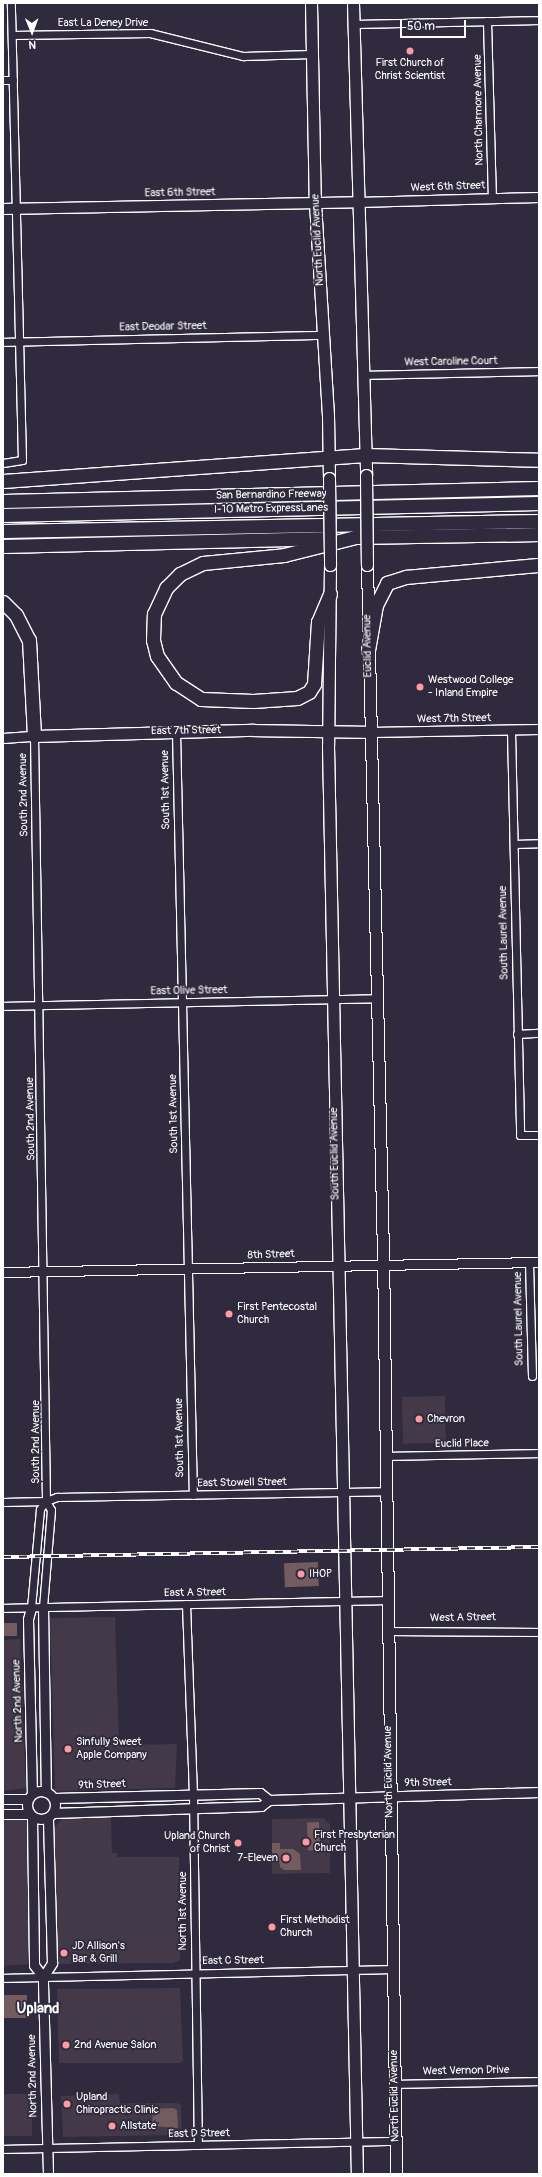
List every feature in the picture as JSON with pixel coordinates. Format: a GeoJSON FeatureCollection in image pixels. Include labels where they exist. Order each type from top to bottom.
{"type":"FeatureCollection","features":[{"type":"Feature","properties":{"kind":"highway"},"geometry":{"type":"LineString","coordinates":[[3,481],[329,456],[365,455],[539,460]]}},
{"type":"Feature","properties":{"kind":"highway","name":"San Bernardino Freeway"},"geometry":{"type":"LineString","coordinates":[[3,501],[539,488]]}},
{"type":"Feature","properties":{"kind":"highway","name":"I-10 Metro ExpressLanes"},"geometry":{"type":"LineString","coordinates":[[3,515],[539,503]]}},
{"type":"Feature","properties":{"kind":"highway","name":"I-10 Metro ExpressLanes"},"geometry":{"type":"LineString","coordinates":[[3,531],[539,521]]}},
{"type":"Feature","properties":{"kind":"highway"},"geometry":{"type":"LineString","coordinates":[[3,546],[539,534]]}},
{"type":"Feature","properties":{"kind":"highway"},"geometry":{"type":"LineString","coordinates":[[330,594],[318,622],[314,684],[308,692],[297,698],[245,701],[201,699],[176,684],[157,656],[153,640],[154,614],[166,588],[180,574],[203,563],[284,554],[355,538]]}},
{"type":"Feature","properties":{"kind":"highway"},"geometry":{"type":"LineString","coordinates":[[368,650],[376,605],[387,583],[406,577],[539,565]]}},
{"type":"Feature","properties":{"kind":"highway"},"geometry":{"type":"LineString","coordinates":[[3,602],[16,615],[29,640],[34,736]]}},
{"type":"Feature","properties":{"kind":"main road","name":"North Euclid Avenue"},"geometry":{"type":"LineString","coordinates":[[311,3],[315,203],[329,456],[330,594]]}},
{"type":"Feature","properties":{"kind":"main road"},"geometry":{"type":"LineString","coordinates":[[354,3],[365,455]]}},
{"type":"Feature","properties":{"kind":"main road","name":"East 6th Street"},"geometry":{"type":"LineString","coordinates":[[3,209],[358,202]]}},
{"type":"Feature","properties":{"kind":"main road","name":"Euclid Avenue"},"geometry":{"type":"LineString","coordinates":[[365,455],[375,998]]}},
{"type":"Feature","properties":{"kind":"main road"},"geometry":{"type":"LineString","coordinates":[[328,731],[330,594]]}},
{"type":"Feature","properties":{"kind":"main road","name":"East 7th Street"},"geometry":{"type":"LineString","coordinates":[[34,736],[176,731],[370,732]]}},
{"type":"Feature","properties":{"kind":"main road","name":"South Euclid Avenue"},"geometry":{"type":"LineString","coordinates":[[328,731],[342,1492]]}},
{"type":"Feature","properties":{"kind":"main road"},"geometry":{"type":"LineString","coordinates":[[375,998],[383,1264],[386,1491]]}},
{"type":"Feature","properties":{"kind":"main road","name":"North Euclid Avenue"},"geometry":{"type":"LineString","coordinates":[[386,1491],[396,2174]]}},
{"type":"Feature","properties":{"kind":"main road"},"geometry":{"type":"LineString","coordinates":[[342,1492],[357,2174]]}},
{"type":"Feature","properties":{"kind":"street"},"geometry":{"type":"LineString","coordinates":[[3,462],[22,460],[11,3]]}},
{"type":"Feature","properties":{"kind":"street"},"geometry":{"type":"LineString","coordinates":[[354,24],[539,20]]}},
{"type":"Feature","properties":{"kind":"street","name":"North Charmore Avenue"},"geometry":{"type":"LineString","coordinates":[[487,21],[492,198]]}},
{"type":"Feature","properties":{"kind":"street","name":"East La Deney Drive"},"geometry":{"type":"LineString","coordinates":[[12,35],[150,33],[243,56],[312,54]]}},
{"type":"Feature","properties":{"kind":"street"},"geometry":{"type":"LineString","coordinates":[[3,80],[13,80]]}},
{"type":"Feature","properties":{"kind":"street","name":"West 6th Street"},"geometry":{"type":"LineString","coordinates":[[358,202],[539,197]]}},
{"type":"Feature","properties":{"kind":"street","name":"East Deodar Street"},"geometry":{"type":"LineString","coordinates":[[3,342],[323,335]]}},
{"type":"Feature","properties":{"kind":"street","name":"West Caroline Court"},"geometry":{"type":"LineString","coordinates":[[363,375],[539,371]]}},
{"type":"Feature","properties":{"kind":"street","name":"West 7th Street"},"geometry":{"type":"LineString","coordinates":[[370,732],[539,729]]}},
{"type":"Feature","properties":{"kind":"street","name":"South Laurel Avenue"},"geometry":{"type":"LineString","coordinates":[[511,730],[520,1135],[539,1134]]}},
{"type":"Feature","properties":{"kind":"street","name":"South 1st Avenue"},"geometry":{"type":"LineString","coordinates":[[176,731],[193,1495]]}},
{"type":"Feature","properties":{"kind":"street","name":"East 7th Street"},"geometry":{"type":"LineString","coordinates":[[3,738],[34,736]]}},
{"type":"Feature","properties":{"kind":"street","name":"South 2nd Avenue"},"geometry":{"type":"LineString","coordinates":[[34,736],[45,1271],[46,1501],[51,1510],[43,1607]]}},
{"type":"Feature","properties":{"kind":"street"},"geometry":{"type":"LineString","coordinates":[[514,844],[539,843]]}},
{"type":"Feature","properties":{"kind":"street","name":"East Olive Street"},"geometry":{"type":"LineString","coordinates":[[3,1006],[375,998]]}},
{"type":"Feature","properties":{"kind":"street"},"geometry":{"type":"LineString","coordinates":[[518,1034],[539,1033]]}},
{"type":"Feature","properties":{"kind":"street","name":"South Laurel Avenue"},"geometry":{"type":"LineString","coordinates":[[529,1262],[532,1376]]}},
{"type":"Feature","properties":{"kind":"street","name":"8th Street"},"geometry":{"type":"LineString","coordinates":[[3,1272],[539,1262]]}},
{"type":"Feature","properties":{"kind":"street","name":"Euclid Place"},"geometry":{"type":"LineString","coordinates":[[386,1456],[539,1453]]}},
{"type":"Feature","properties":{"kind":"street","name":"East Stowell Street"},"geometry":{"type":"LineString","coordinates":[[3,1502],[46,1501],[57,1498],[386,1491]]}},
{"type":"Feature","properties":{"kind":"street","name":"South 2nd Avenue"},"geometry":{"type":"LineString","coordinates":[[31,1608],[40,1510],[46,1501]]}},
{"type":"Feature","properties":{"kind":"street","name":"East A Street"},"geometry":{"type":"LineString","coordinates":[[3,1608],[388,1600]]}},
{"type":"Feature","properties":{"kind":"street","name":"North 1st Avenue"},"geometry":{"type":"LineString","coordinates":[[186,1604],[193,1794],[194,1972],[198,2145]]}},
{"type":"Feature","properties":{"kind":"street"},"geometry":{"type":"LineString","coordinates":[[43,1607],[46,1792]]}},
{"type":"Feature","properties":{"kind":"street","name":"North 2nd Avenue"},"geometry":{"type":"LineString","coordinates":[[31,1608],[28,1620],[34,1965],[43,1977]]}},
{"type":"Feature","properties":{"kind":"street","name":"West A Street"},"geometry":{"type":"LineString","coordinates":[[388,1631],[539,1632]]}},
{"type":"Feature","properties":{"kind":"street"},"geometry":{"type":"LineString","coordinates":[[3,1799],[30,1796],[46,1792]]}},
{"type":"Feature","properties":{"kind":"street"},"geometry":{"type":"LineString","coordinates":[[46,1792],[54,1798]]}},
{"type":"Feature","properties":{"kind":"street","name":"9th Street"},"geometry":{"type":"LineString","coordinates":[[54,1798],[260,1792],[269,1800]]}},
{"type":"Feature","properties":{"kind":"street","name":"9th Street"},"geometry":{"type":"LineString","coordinates":[[31,1815],[261,1806],[269,1800],[539,1792]]}},
{"type":"Feature","properties":{"kind":"street","name":"North 2nd Avenue"},"geometry":{"type":"LineString","coordinates":[[48,2174],[43,1977],[52,1963],[51,1815],[54,1798]]}},
{"type":"Feature","properties":{"kind":"street"},"geometry":{"type":"LineString","coordinates":[[3,1814],[31,1815]]}},
{"type":"Feature","properties":{"kind":"street","name":"East C Street"},"geometry":{"type":"LineString","coordinates":[[3,1978],[194,1972],[392,1969]]}},
{"type":"Feature","properties":{"kind":"street","name":"West Vernon Drive"},"geometry":{"type":"LineString","coordinates":[[394,2084],[539,2080]]}},
{"type":"Feature","properties":{"kind":"street","name":"East D Street"},"geometry":{"type":"LineString","coordinates":[[3,2149],[396,2141]]}},
{"type":"Feature","properties":{"kind":"shaded area"},"geometry":{"type":"Polygon","coordinates":[[[445,1396],[446,1443],[403,1444],[402,1397],[445,1396]]]}},
{"type":"Feature","properties":{"kind":"shaded area"},"geometry":{"type":"Polygon","coordinates":[[[115,1617],[119,1745],[177,1744],[175,1788],[55,1791],[50,1618],[115,1617]]]}},
{"type":"Feature","properties":{"kind":"shaded area"},"geometry":{"type":"Polygon","coordinates":[[[20,1639],[26,1788],[3,1791],[3,1640],[20,1639]]]}},
{"type":"Feature","properties":{"kind":"shaded area"},"geometry":{"type":"Polygon","coordinates":[[[64,1817],[111,1817],[112,1853],[117,1853],[117,1857],[179,1857],[180,1960],[173,1963],[56,1964],[53,1829],[64,1817]]]}},
{"type":"Feature","properties":{"kind":"shaded area"},"geometry":{"type":"Polygon","coordinates":[[[323,1818],[330,1824],[330,1873],[272,1874],[272,1819],[323,1818]]]}},
{"type":"Feature","properties":{"kind":"shaded area"},"geometry":{"type":"Polygon","coordinates":[[[24,1819],[27,1821],[30,1964],[3,1966],[3,1820],[24,1819]]]}},
{"type":"Feature","properties":{"kind":"shaded area"},"geometry":{"type":"Polygon","coordinates":[[[180,1988],[183,2061],[180,2063],[59,2063],[57,1989],[180,1988]]]}},
{"type":"Feature","properties":{"kind":"shaded area"},"geometry":{"type":"Polygon","coordinates":[[[3,2094],[32,2094],[32,2136],[3,2136],[3,2094]]]}},
{"type":"Feature","properties":{"kind":"shaded area"},"geometry":{"type":"Polygon","coordinates":[[[119,2094],[120,2103],[177,2103],[181,2105],[182,2135],[63,2137],[61,2096],[119,2094]]]}},
{"type":"Feature","properties":{"kind":"building","name":"IHOP"},"geometry":{"type":"Polygon","coordinates":[[[318,1562],[319,1586],[285,1587],[284,1563],[318,1562]]]}},
{"type":"Feature","properties":{"kind":"building"},"geometry":{"type":"Polygon","coordinates":[[[3,1623],[17,1623],[17,1636],[3,1636],[3,1623]]]}},
{"type":"Feature","properties":{"kind":"building"},"geometry":{"type":"Polygon","coordinates":[[[307,1822],[319,1822],[320,1850],[308,1850],[307,1822]]]}},
{"type":"Feature","properties":{"kind":"building","name":"7-Eleven"},"geometry":{"type":"Polygon","coordinates":[[[272,1843],[280,1843],[280,1849],[293,1849],[300,1854],[301,1870],[284,1870],[280,1867],[279,1859],[272,1859],[272,1843]]]}},
{"type":"Feature","properties":{"kind":"building"},"geometry":{"type":"Polygon","coordinates":[[[3,1995],[27,1995],[27,2018],[3,2018],[3,1995]]]}},
{"type":"Feature","properties":{"kind":"building"},"geometry":{"type":"Polygon","coordinates":[[[173,2108],[177,2110],[178,2128],[152,2126],[153,2109],[173,2108]]]}},
{"type":"Feature","properties":{"kind":"railway"},"geometry":{"type":"LineString","coordinates":[[3,1557],[539,1547]]}},
{"type":"Feature","properties":{"kind":"place","name":"First Church of Christ Scientist"},"geometry":{"type":"Point","coordinates":[410,51]}},
{"type":"Feature","properties":{"kind":"place","name":"Westwood College - Inland Empire"},"geometry":{"type":"Point","coordinates":[420,687]}},
{"type":"Feature","properties":{"kind":"place","name":"First Pentecostal Church"},"geometry":{"type":"Point","coordinates":[229,1314]}},
{"type":"Feature","properties":{"kind":"place","name":"Chevron"},"geometry":{"type":"Point","coordinates":[419,1419]}},
{"type":"Feature","properties":{"kind":"place","name":"IHOP"},"geometry":{"type":"Point","coordinates":[301,1574]}},
{"type":"Feature","properties":{"kind":"place","name":"Sinfully Sweet Apple Company"},"geometry":{"type":"Point","coordinates":[68,1749]}},
{"type":"Feature","properties":{"kind":"place","name":"First Presbyterian Church"},"geometry":{"type":"Point","coordinates":[306,1842]}},
{"type":"Feature","properties":{"kind":"place","name":"Upland Church of Christ"},"geometry":{"type":"Point","coordinates":[238,1843]}},
{"type":"Feature","properties":{"kind":"place","name":"7-Eleven"},"geometry":{"type":"Point","coordinates":[286,1858]}},
{"type":"Feature","properties":{"kind":"place","name":"First Methodist Church"},"geometry":{"type":"Point","coordinates":[272,1927]}},
{"type":"Feature","properties":{"kind":"place","name":"JD Allison's Bar & Grill"},"geometry":{"type":"Point","coordinates":[64,1953]}},
{"type":"Feature","properties":{"kind":"place","name":"2nd Avenue Salon"},"geometry":{"type":"Point","coordinates":[66,2045]}},
{"type":"Feature","properties":{"kind":"place","name":"Upland Chiropractic Clinic"},"geometry":{"type":"Point","coordinates":[67,2104]}},
{"type":"Feature","properties":{"kind":"place","name":"Allstate"},"geometry":{"type":"Point","coordinates":[112,2126]}},
{"type":"Feature","properties":{"kind":"district","name":"Upland"},"geometry":{"type":"Point","coordinates":[38,2009]}}]}
